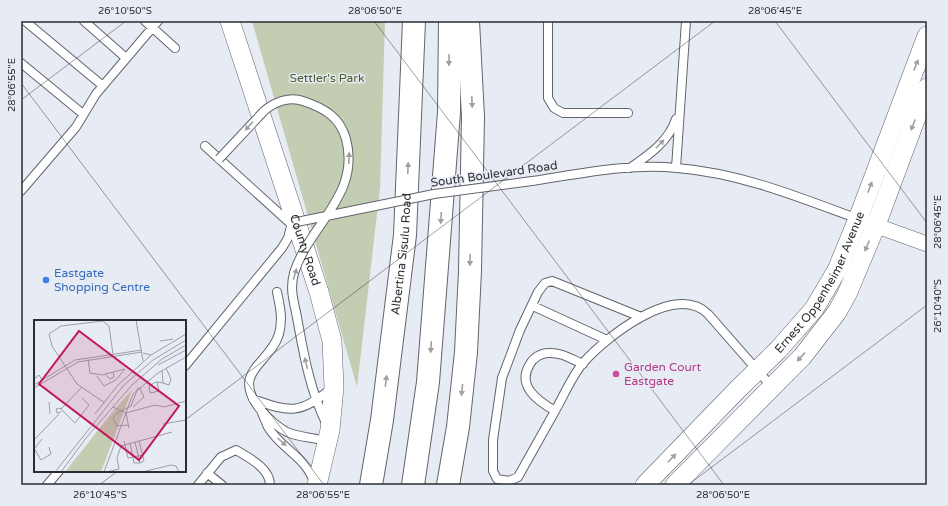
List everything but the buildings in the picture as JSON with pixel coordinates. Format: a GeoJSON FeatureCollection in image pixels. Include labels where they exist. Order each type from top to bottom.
{"type":"FeatureCollection","features":[{"type":"Feature","properties":{"kind":"highway","name":"Albertina Sisulu Road"},"geometry":{"type":"LineString","coordinates":[[371,485],[382,420],[405,235],[414,21]]}},
{"type":"Feature","properties":{"kind":"highway"},"geometry":{"type":"LineString","coordinates":[[412,485],[429,374],[449,112],[450,21]]}},
{"type":"Feature","properties":{"kind":"highway"},"geometry":{"type":"LineString","coordinates":[[448,485],[458,426],[466,352],[470,271],[473,117],[468,21]]}},
{"type":"Feature","properties":{"kind":"highway"},"geometry":{"type":"LineString","coordinates":[[363,485],[382,420]]}},
{"type":"Feature","properties":{"kind":"street","name":"County Road"},"geometry":{"type":"LineString","coordinates":[[230,21],[319,292],[332,341],[334,387],[329,436],[316,485]]}},
{"type":"Feature","properties":{"kind":"street","name":"Ernest Oppenheimer Avenue"},"geometry":{"type":"LineString","coordinates":[[645,485],[778,350],[814,309],[837,270],[858,219],[927,36]]}},
{"type":"Feature","properties":{"kind":"street","name":"Ernest Oppenheimer Avenue"},"geometry":{"type":"LineString","coordinates":[[675,485],[802,357],[837,312],[847,294],[876,225],[927,88]]}},
{"type":"Feature","properties":{"kind":"street"},"geometry":{"type":"LineString","coordinates":[[858,219],[927,244]]}},
{"type":"Feature","properties":{"kind":"lane"},"geometry":{"type":"LineString","coordinates":[[25,21],[103,86]]}},
{"type":"Feature","properties":{"kind":"lane"},"geometry":{"type":"LineString","coordinates":[[84,21],[126,58]]}},
{"type":"Feature","properties":{"kind":"lane"},"geometry":{"type":"LineString","coordinates":[[146,21],[156,24],[175,48]]}},
{"type":"Feature","properties":{"kind":"lane"},"geometry":{"type":"LineString","coordinates":[[548,21],[548,98],[552,106],[563,113],[628,113]]}},
{"type":"Feature","properties":{"kind":"lane"},"geometry":{"type":"LineString","coordinates":[[676,168],[686,21]]}},
{"type":"Feature","properties":{"kind":"lane"},"geometry":{"type":"LineString","coordinates":[[21,191],[70,135],[103,86],[156,24]]}},
{"type":"Feature","properties":{"kind":"lane"},"geometry":{"type":"LineString","coordinates":[[21,62],[83,114]]}},
{"type":"Feature","properties":{"kind":"lane"},"geometry":{"type":"LineString","coordinates":[[219,158],[264,111],[271,105],[284,100],[299,99],[315,105],[329,112],[339,122],[349,152],[348,172],[344,186],[311,240],[294,273],[292,288],[303,351],[316,401],[329,436],[318,438],[295,435],[286,432],[261,410],[252,398],[249,385],[250,376],[279,336],[282,316],[277,292]]}},
{"type":"Feature","properties":{"kind":"lane"},"geometry":{"type":"LineString","coordinates":[[630,168],[664,140],[674,127],[680,105]]}},
{"type":"Feature","properties":{"kind":"lane"},"geometry":{"type":"LineString","coordinates":[[186,365],[282,248],[288,238],[292,223],[205,146]]}},
{"type":"Feature","properties":{"kind":"lane","name":"South Boulevard Road"},"geometry":{"type":"LineString","coordinates":[[292,223],[434,194],[630,168],[676,168],[718,174],[774,189],[858,219]]}},
{"type":"Feature","properties":{"kind":"lane"},"geometry":{"type":"LineString","coordinates":[[641,317],[552,281],[548,281],[541,286],[533,306],[520,330],[502,378],[493,440],[493,471],[497,479],[509,481],[518,477],[583,364],[607,340],[641,317],[672,305],[691,304],[698,306],[708,314],[772,386]]}},
{"type":"Feature","properties":{"kind":"lane"},"geometry":{"type":"LineString","coordinates":[[533,306],[607,340]]}},
{"type":"Feature","properties":{"kind":"lane"},"geometry":{"type":"LineString","coordinates":[[556,411],[536,398],[527,386],[526,375],[530,362],[541,354],[558,353],[583,364]]}},
{"type":"Feature","properties":{"kind":"lane"},"geometry":{"type":"LineString","coordinates":[[252,398],[291,410],[307,406],[334,387]]}},
{"type":"Feature","properties":{"kind":"lane"},"geometry":{"type":"LineString","coordinates":[[261,410],[268,426],[280,441],[305,464],[316,485]]}},
{"type":"Feature","properties":{"kind":"lane"},"geometry":{"type":"LineString","coordinates":[[198,485],[221,457],[236,450],[254,461],[264,471],[270,478],[270,485]]}},
{"type":"Feature","properties":{"kind":"lane"},"geometry":{"type":"LineString","coordinates":[[47,485],[58,472]]}},
{"type":"Feature","properties":{"kind":"lane"},"geometry":{"type":"LineString","coordinates":[[207,473],[222,485]]}},
{"type":"Feature","properties":{"kind":"green space","name":"Settler's Park"},"geometry":{"type":"Polygon","coordinates":[[[252,21],[385,21],[380,188],[357,387],[252,21]]]}},
{"type":"Feature","properties":{"kind":"place","name":"Eastgate Shopping Centre"},"geometry":{"type":"Point","coordinates":[46,280]}},
{"type":"Feature","properties":{"kind":"place","name":"Garden Court Eastgate"},"geometry":{"type":"Point","coordinates":[616,374]}}]}
